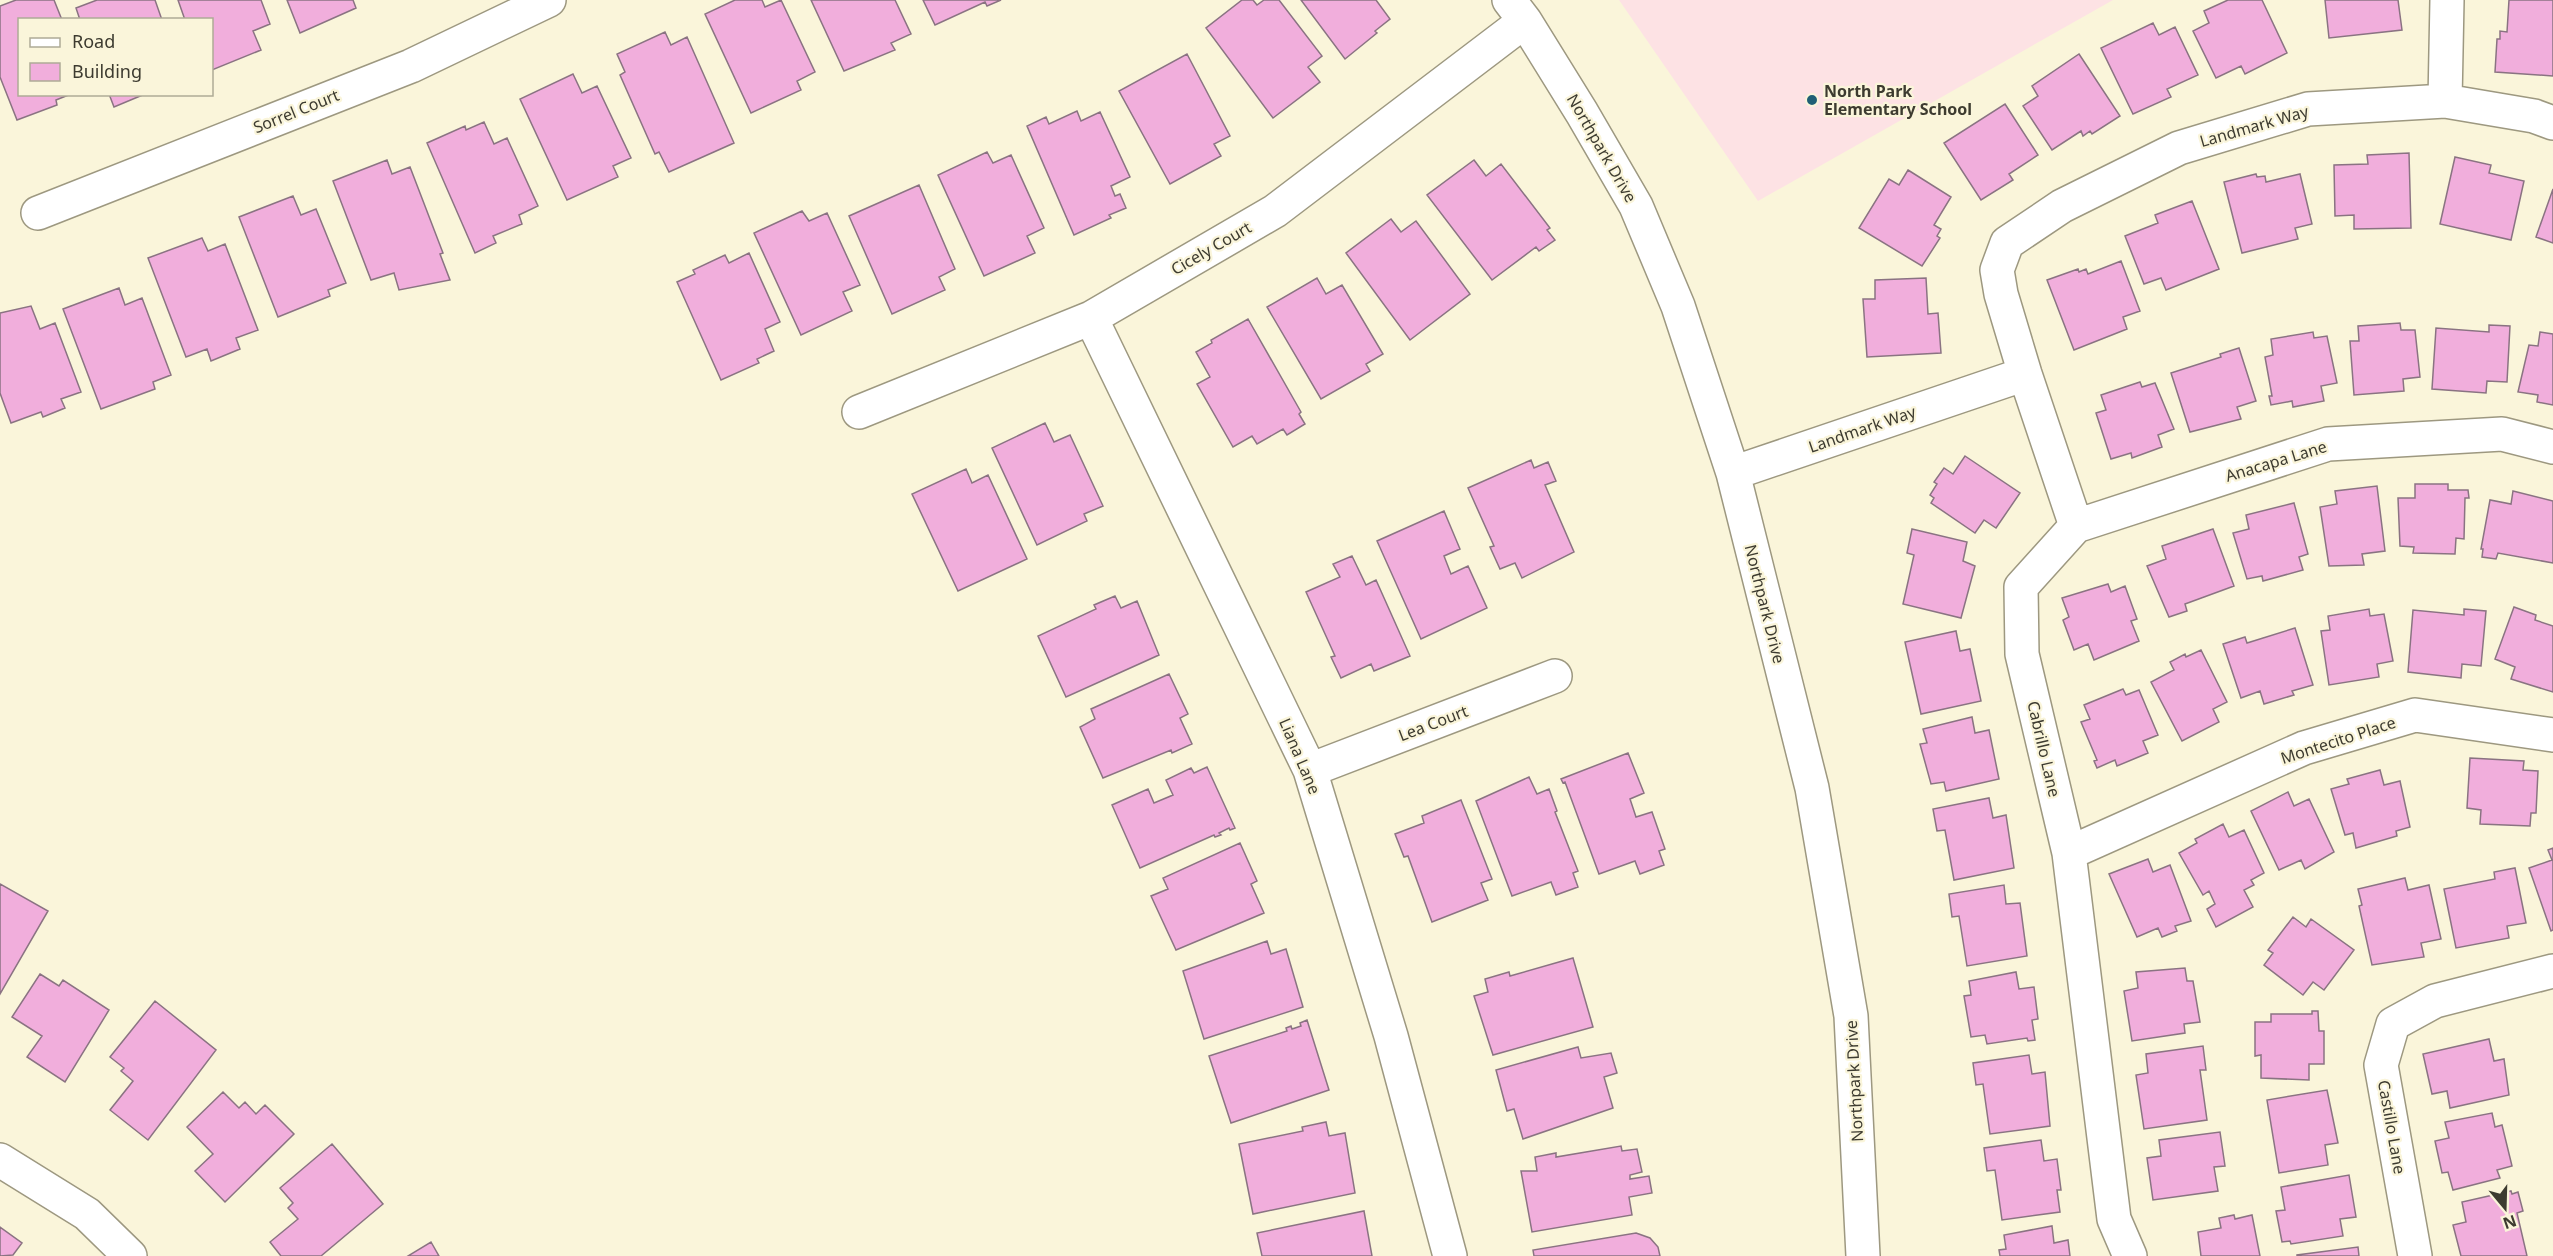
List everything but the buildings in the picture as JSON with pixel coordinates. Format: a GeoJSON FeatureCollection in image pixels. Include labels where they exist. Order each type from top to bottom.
{"type":"FeatureCollection","features":[{"type":"Feature","properties":{"kind":"street","name":"Sorrel Court"},"geometry":{"type":"LineString","coordinates":[[38,213],[411,66],[549,0]]}},
{"type":"Feature","properties":{"kind":"street"},"geometry":{"type":"LineString","coordinates":[[2445,101],[2447,0]]}},
{"type":"Feature","properties":{"kind":"street","name":"Cicely Court"},"geometry":{"type":"LineString","coordinates":[[860,412],[1091,318],[1275,211],[1517,11]]}},
{"type":"Feature","properties":{"kind":"street","name":"Northpark Drive"},"geometry":{"type":"LineString","coordinates":[[1517,11],[1636,206],[1678,306],[1733,473],[1812,788],[1851,1016],[1863,1256]]}},
{"type":"Feature","properties":{"kind":"street","name":"Landmark Way"},"geometry":{"type":"LineString","coordinates":[[1733,473],[2025,374],[2001,294],[1997,270],[2007,243],[2062,206],[2179,148],[2308,109],[2445,101],[2534,116],[2553,123]]}},
{"type":"Feature","properties":{"kind":"street","name":"Liana Lane"},"geometry":{"type":"LineString","coordinates":[[1091,318],[1310,771],[1391,1036],[1450,1256]]}},
{"type":"Feature","properties":{"kind":"street"},"geometry":{"type":"LineString","coordinates":[[2025,374],[2076,526]]}},
{"type":"Feature","properties":{"kind":"street","name":"Anacapa Lane"},"geometry":{"type":"LineString","coordinates":[[2076,526],[2328,444],[2502,434],[2553,447]]}},
{"type":"Feature","properties":{"kind":"street","name":"Cabrillo Lane"},"geometry":{"type":"LineString","coordinates":[[2076,526],[2020,587],[2022,654],[2069,853],[2114,1219],[2130,1256]]}},
{"type":"Feature","properties":{"kind":"street","name":"Lea Court"},"geometry":{"type":"LineString","coordinates":[[1310,771],[1556,676]]}},
{"type":"Feature","properties":{"kind":"street","name":"Montecito Place"},"geometry":{"type":"LineString","coordinates":[[2069,853],[2304,748],[2415,715],[2553,735]]}},
{"type":"Feature","properties":{"kind":"street","name":"Castillo Lane"},"geometry":{"type":"LineString","coordinates":[[2415,1256],[2381,1065],[2393,1024],[2435,1001],[2553,971]]}},
{"type":"Feature","properties":{"kind":"street"},"geometry":{"type":"LineString","coordinates":[[0,1160],[87,1214],[130,1256]]}},
{"type":"Feature","properties":{"kind":"shaded area","name":"North Park Elementary School"},"geometry":{"type":"Polygon","coordinates":[[[1619,0],[2113,0],[1758,201],[1619,0]]]}},
{"type":"Feature","properties":{"kind":"place","name":"North Park Elementary School"},"geometry":{"type":"Point","coordinates":[1812,100]}}]}
